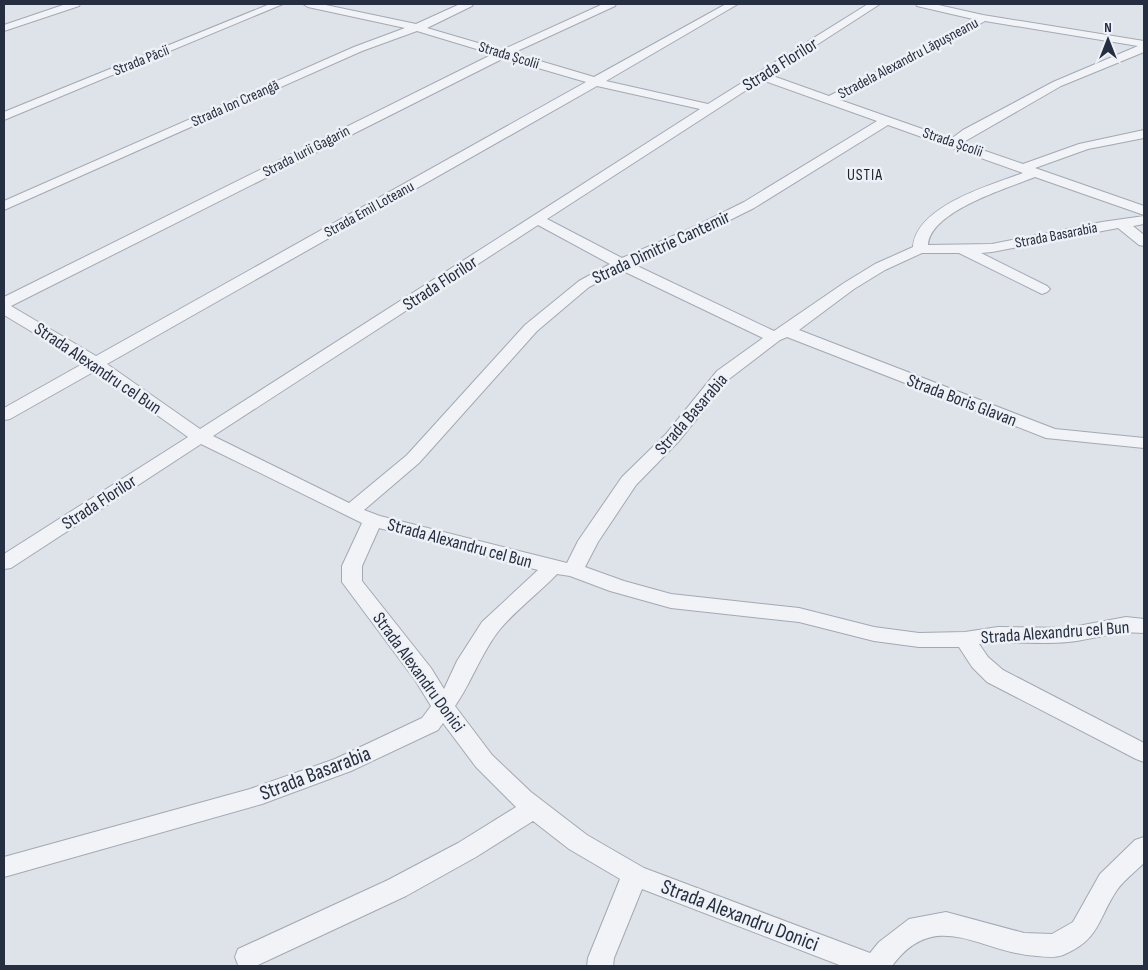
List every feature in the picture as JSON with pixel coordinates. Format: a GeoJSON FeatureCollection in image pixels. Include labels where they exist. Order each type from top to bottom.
{"type":"FeatureCollection","features":[{"type":"Feature","properties":{"kind":"street"},"geometry":{"type":"LineString","coordinates":[[4,28],[75,4]]}},
{"type":"Feature","properties":{"kind":"street","name":"Strada Păcii"},"geometry":{"type":"LineString","coordinates":[[4,116],[278,4]]}},
{"type":"Feature","properties":{"kind":"street","name":"Strada Școlii"},"geometry":{"type":"LineString","coordinates":[[308,4],[417,28],[596,82],[710,108]]}},
{"type":"Feature","properties":{"kind":"street","name":"Strada Ion Creangă"},"geometry":{"type":"LineString","coordinates":[[4,206],[358,49],[417,28],[468,4]]}},
{"type":"Feature","properties":{"kind":"street","name":"Strada Iurii Gagarin"},"geometry":{"type":"LineString","coordinates":[[4,303],[502,53],[611,4]]}},
{"type":"Feature","properties":{"kind":"street","name":"Strada Emil Loteanu"},"geometry":{"type":"LineString","coordinates":[[4,415],[94,362],[733,4]]}},
{"type":"Feature","properties":{"kind":"street","name":"Strada Florilor"},"geometry":{"type":"LineString","coordinates":[[4,563],[710,108],[876,4]]}},
{"type":"Feature","properties":{"kind":"street"},"geometry":{"type":"LineString","coordinates":[[921,4],[983,18],[1144,46]]}},
{"type":"Feature","properties":{"kind":"street","name":"Stradela Alexandru Lăpușneanu"},"geometry":{"type":"LineString","coordinates":[[832,99],[910,59],[983,18]]}},
{"type":"Feature","properties":{"kind":"street"},"geometry":{"type":"LineString","coordinates":[[955,142],[967,133],[1057,84],[1144,46]]}},
{"type":"Feature","properties":{"kind":"street","name":"Strada Școlii"},"geometry":{"type":"LineString","coordinates":[[762,76],[955,142],[1144,211]]}},
{"type":"Feature","properties":{"kind":"street","name":"Strada Dimitrie Cantemir"},"geometry":{"type":"LineString","coordinates":[[351,511],[413,459],[538,322],[584,284],[621,264],[701,229],[748,205],[888,119]]}},
{"type":"Feature","properties":{"kind":"street"},"geometry":{"type":"LineString","coordinates":[[920,249],[922,235],[930,224],[944,212],[1031,170],[1049,157],[1083,146],[1144,134]]}},
{"type":"Feature","properties":{"kind":"street","name":"Strada Boris Glavan"},"geometry":{"type":"LineString","coordinates":[[538,220],[621,264],[780,334],[1052,434],[1144,443]]}},
{"type":"Feature","properties":{"kind":"street","name":"Strada Basarabia"},"geometry":{"type":"LineString","coordinates":[[4,867],[253,797],[343,765],[430,724],[444,708],[468,661],[490,627],[563,568],[588,541],[630,481],[672,438],[723,375],[849,286],[880,267],[920,249],[992,248],[1144,220]]}},
{"type":"Feature","properties":{"kind":"street","name":"Strada Basarabia"},"geometry":{"type":"LineString","coordinates":[[1120,223],[1144,242]]}},
{"type":"Feature","properties":{"kind":"street","name":"Strada Basarabia"},"geometry":{"type":"LineString","coordinates":[[961,248],[1042,289]]}},
{"type":"Feature","properties":{"kind":"street","name":"Strada Alexandru cel Bun"},"geometry":{"type":"LineString","coordinates":[[4,308],[94,362],[200,437],[373,520],[563,568],[671,601],[799,615],[874,634],[910,639],[966,639],[998,634],[1067,635],[1126,624],[1144,626]]}},
{"type":"Feature","properties":{"kind":"street","name":"Strada Alexandru Donici"},"geometry":{"type":"LineString","coordinates":[[373,520],[352,566],[352,582],[423,674],[444,708],[484,761],[522,799],[578,842],[635,875],[872,966]]}},
{"type":"Feature","properties":{"kind":"street","name":"Strada Alexandru cel Bun"},"geometry":{"type":"LineString","coordinates":[[966,639],[980,662],[995,676],[1144,753]]}},
{"type":"Feature","properties":{"kind":"street"},"geometry":{"type":"LineString","coordinates":[[248,957],[397,888],[467,850],[534,808]]}},
{"type":"Feature","properties":{"kind":"street"},"geometry":{"type":"LineString","coordinates":[[876,966],[888,950],[918,927],[946,923],[1024,944],[1056,946],[1082,930],[1109,881],[1144,847]]}},
{"type":"Feature","properties":{"kind":"street"},"geometry":{"type":"LineString","coordinates":[[600,966],[601,958],[635,875]]}},
{"type":"Feature","properties":{"kind":"district","name":"USTIA"},"geometry":{"type":"Point","coordinates":[865,174]}}]}
